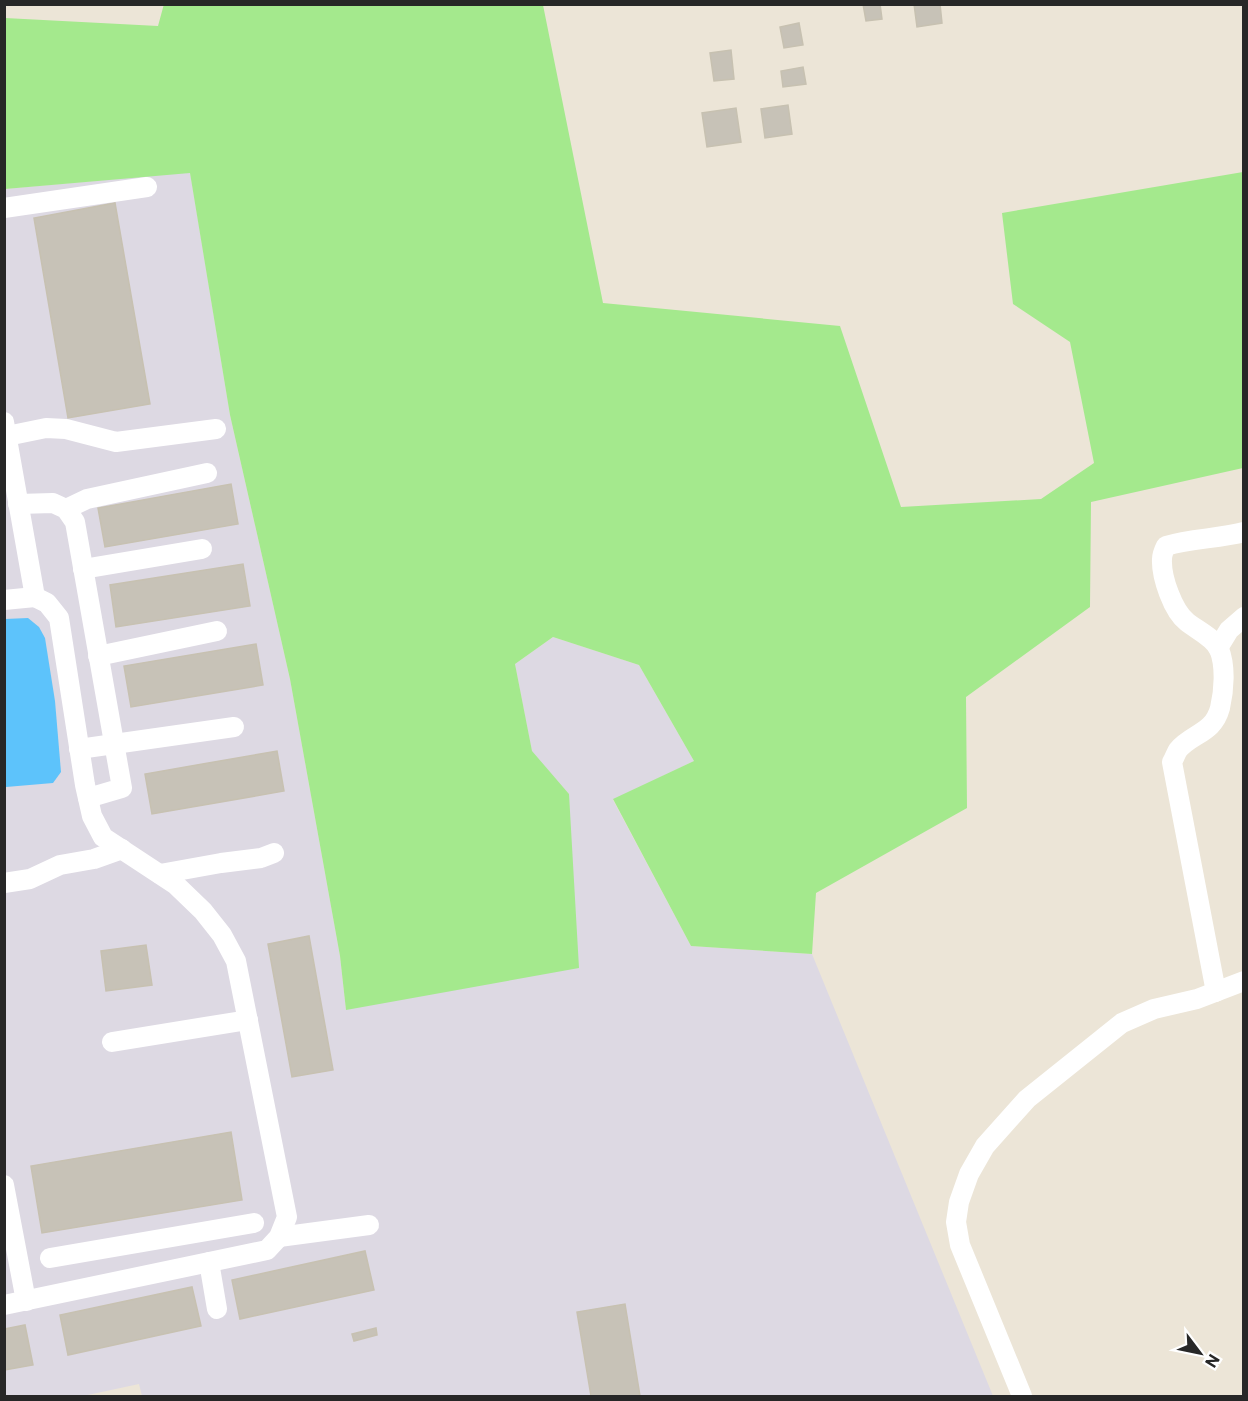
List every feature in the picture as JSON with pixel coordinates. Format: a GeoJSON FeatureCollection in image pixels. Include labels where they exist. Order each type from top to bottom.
{"type":"FeatureCollection","features":[{"type":"Feature","properties":{"kind":"lane"},"geometry":{"type":"LineString","coordinates":[[4,208],[147,187]]}},
{"type":"Feature","properties":{"kind":"lane"},"geometry":{"type":"LineString","coordinates":[[35,597],[6,429],[66,429],[116,442],[216,429]]}},
{"type":"Feature","properties":{"kind":"lane"},"geometry":{"type":"LineString","coordinates":[[66,509],[87,499],[207,472]]}},
{"type":"Feature","properties":{"kind":"lane"},"geometry":{"type":"LineString","coordinates":[[18,504],[53,503],[66,509],[75,522],[122,788],[88,798]]}},
{"type":"Feature","properties":{"kind":"lane"},"geometry":{"type":"LineString","coordinates":[[1216,992],[1173,762],[1178,750],[1208,730],[1219,712],[1223,694],[1223,670],[1218,648],[1206,635],[1185,621],[1177,609],[1163,578],[1162,557],[1166,546],[1227,537],[1244,532]]}},
{"type":"Feature","properties":{"kind":"lane"},"geometry":{"type":"LineString","coordinates":[[83,569],[202,549]]}},
{"type":"Feature","properties":{"kind":"lane"},"geometry":{"type":"LineString","coordinates":[[4,600],[35,597],[47,603],[57,616],[88,798],[92,816],[103,837],[176,885],[203,911],[222,935],[236,961],[287,1217],[279,1237],[267,1250],[4,1305]]}},
{"type":"Feature","properties":{"kind":"lane"},"geometry":{"type":"LineString","coordinates":[[57,616],[90,614]]}},
{"type":"Feature","properties":{"kind":"lane"},"geometry":{"type":"LineString","coordinates":[[1218,648],[1229,630],[1244,616]]}},
{"type":"Feature","properties":{"kind":"lane"},"geometry":{"type":"LineString","coordinates":[[68,676],[100,664],[217,631]]}},
{"type":"Feature","properties":{"kind":"lane"},"geometry":{"type":"LineString","coordinates":[[79,749],[234,727]]}},
{"type":"Feature","properties":{"kind":"lane"},"geometry":{"type":"LineString","coordinates":[[4,883],[30,879],[60,866],[122,849]]}},
{"type":"Feature","properties":{"kind":"lane"},"geometry":{"type":"LineString","coordinates":[[160,874],[261,858],[274,853]]}},
{"type":"Feature","properties":{"kind":"lane"},"geometry":{"type":"LineString","coordinates":[[1023,1396],[960,1245],[956,1222],[959,1202],[969,1174],[985,1146],[1028,1099],[1122,1023],[1154,1009],[1216,992],[1244,981]]}},
{"type":"Feature","properties":{"kind":"lane"},"geometry":{"type":"LineString","coordinates":[[112,1042],[248,1020]]}},
{"type":"Feature","properties":{"kind":"lane"},"geometry":{"type":"LineString","coordinates":[[5,1191],[10,1248],[26,1301]]}},
{"type":"Feature","properties":{"kind":"lane"},"geometry":{"type":"LineString","coordinates":[[50,1258],[254,1223]]}},
{"type":"Feature","properties":{"kind":"lane"},"geometry":{"type":"LineString","coordinates":[[279,1237],[369,1226]]}},
{"type":"Feature","properties":{"kind":"lane"},"geometry":{"type":"LineString","coordinates":[[181,1236],[186,1267]]}},
{"type":"Feature","properties":{"kind":"lane"},"geometry":{"type":"LineString","coordinates":[[112,1248],[117,1281]]}},
{"type":"Feature","properties":{"kind":"lane"},"geometry":{"type":"LineString","coordinates":[[209,1262],[217,1309]]}},
{"type":"Feature","properties":{"kind":"shaded area"},"geometry":{"type":"Polygon","coordinates":[[[190,172],[230,415],[290,679],[340,956],[346,1010],[569,794],[532,752],[515,664],[553,637],[639,665],[694,761],[613,800],[691,946],[812,954],[993,1396],[142,1396],[139,1384],[83,1396],[5,1396],[5,189],[190,172]]]}},
{"type":"Feature","properties":{"kind":"green space"},"geometry":{"type":"Polygon","coordinates":[[[164,4],[543,5],[603,303],[840,326],[901,507],[1041,499],[1094,463],[1070,342],[1013,304],[1002,213],[1243,172],[1243,468],[1091,502],[1090,607],[966,697],[967,808],[816,893],[812,954],[691,946],[613,799],[694,761],[639,665],[553,637],[515,664],[532,751],[569,794],[579,968],[346,1010],[340,956],[290,679],[230,415],[190,173],[5,189],[5,18],[158,26],[164,4]]]}},
{"type":"Feature","properties":{"kind":"water"},"geometry":{"type":"Polygon","coordinates":[[[28,618],[39,627],[45,638],[55,701],[61,772],[53,783],[6,787],[5,619],[28,618]]]}},
{"type":"Feature","properties":{"kind":"building"},"geometry":{"type":"Polygon","coordinates":[[[863,4],[880,4],[882,19],[866,21],[863,4]]]}},
{"type":"Feature","properties":{"kind":"building"},"geometry":{"type":"Polygon","coordinates":[[[914,4],[940,4],[942,23],[917,27],[914,4]]]}},
{"type":"Feature","properties":{"kind":"building"},"geometry":{"type":"Polygon","coordinates":[[[799,23],[803,45],[784,48],[780,27],[799,23]]]}},
{"type":"Feature","properties":{"kind":"building"},"geometry":{"type":"Polygon","coordinates":[[[731,50],[734,79],[714,81],[710,53],[731,50]]]}},
{"type":"Feature","properties":{"kind":"building"},"geometry":{"type":"Polygon","coordinates":[[[803,67],[806,84],[783,87],[781,71],[803,67]]]}},
{"type":"Feature","properties":{"kind":"building"},"geometry":{"type":"Polygon","coordinates":[[[788,105],[792,134],[765,138],[761,109],[788,105]]]}},
{"type":"Feature","properties":{"kind":"building"},"geometry":{"type":"Polygon","coordinates":[[[736,108],[741,142],[707,147],[702,113],[736,108]]]}},
{"type":"Feature","properties":{"kind":"building"},"geometry":{"type":"Polygon","coordinates":[[[115,203],[150,404],[68,418],[34,218],[115,203]]]}},
{"type":"Feature","properties":{"kind":"building"},"geometry":{"type":"Polygon","coordinates":[[[231,484],[238,524],[105,547],[98,508],[231,484]]]}},
{"type":"Feature","properties":{"kind":"building"},"geometry":{"type":"Polygon","coordinates":[[[243,564],[250,606],[116,627],[110,585],[243,564]]]}},
{"type":"Feature","properties":{"kind":"building"},"geometry":{"type":"Polygon","coordinates":[[[256,644],[263,685],[131,707],[124,666],[256,644]]]}},
{"type":"Feature","properties":{"kind":"building"},"geometry":{"type":"Polygon","coordinates":[[[277,751],[284,791],[152,814],[145,774],[277,751]]]}},
{"type":"Feature","properties":{"kind":"building"},"geometry":{"type":"Polygon","coordinates":[[[309,936],[333,1070],[292,1077],[268,944],[309,936]]]}},
{"type":"Feature","properties":{"kind":"building"},"geometry":{"type":"Polygon","coordinates":[[[146,945],[152,985],[106,991],[101,951],[146,945]]]}},
{"type":"Feature","properties":{"kind":"building"},"geometry":{"type":"Polygon","coordinates":[[[231,1132],[242,1200],[42,1233],[31,1166],[231,1132]]]}},
{"type":"Feature","properties":{"kind":"building"},"geometry":{"type":"Polygon","coordinates":[[[365,1251],[374,1290],[240,1319],[232,1280],[365,1251]]]}},
{"type":"Feature","properties":{"kind":"building"},"geometry":{"type":"Polygon","coordinates":[[[192,1287],[201,1326],[68,1355],[60,1315],[192,1287]]]}},
{"type":"Feature","properties":{"kind":"building"},"geometry":{"type":"Polygon","coordinates":[[[625,1304],[640,1396],[591,1396],[577,1312],[625,1304]]]}},
{"type":"Feature","properties":{"kind":"building"},"geometry":{"type":"Polygon","coordinates":[[[25,1325],[33,1365],[4,1370],[4,1329],[25,1325]]]}},
{"type":"Feature","properties":{"kind":"building"},"geometry":{"type":"Polygon","coordinates":[[[376,1328],[377,1335],[354,1341],[352,1334],[376,1328]]]}}]}
